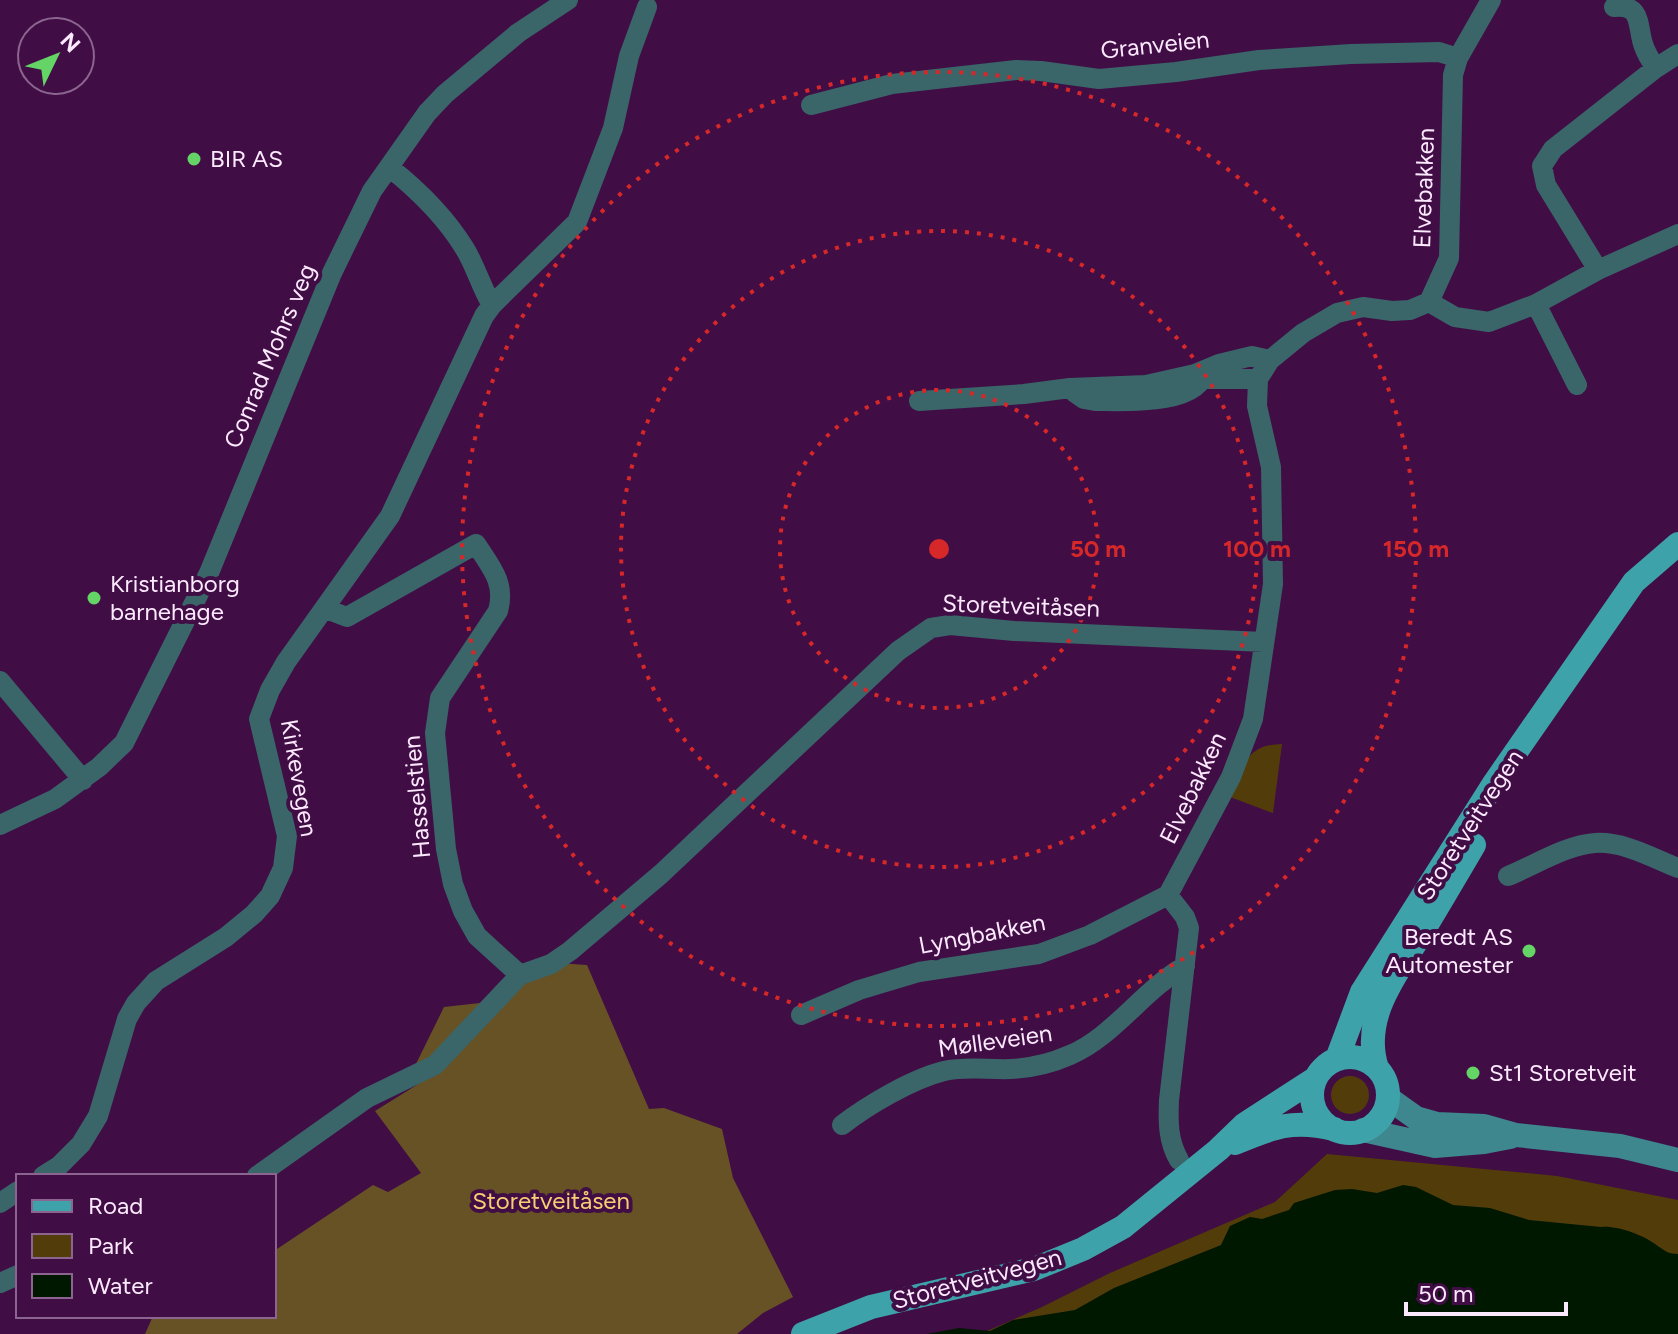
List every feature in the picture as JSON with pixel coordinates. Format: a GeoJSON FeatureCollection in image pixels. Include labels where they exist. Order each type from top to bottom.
{"type":"FeatureCollection","features":[{"type":"Feature","properties":{"kind":"main road","name":"Storetveitvegen"},"geometry":{"type":"LineString","coordinates":[[1337,1059],[1362,992],[1495,782],[1634,582],[1678,544]]}},
{"type":"Feature","properties":{"kind":"main road","name":"Storetveitvegen"},"geometry":{"type":"LineString","coordinates":[[1377,1068],[1372,1053],[1374,1027],[1384,993],[1512,779],[1541,720]]}},
{"type":"Feature","properties":{"kind":"main road"},"geometry":{"type":"LineString","coordinates":[[1358,1057],[1377,1068],[1384,1077],[1388,1098],[1380,1118],[1353,1133],[1334,1129],[1317,1113],[1313,1089],[1316,1078],[1325,1067],[1337,1059],[1358,1057]]}},
{"type":"Feature","properties":{"kind":"main road","name":"Storetveitvegen"},"geometry":{"type":"LineString","coordinates":[[803,1334],[871,1307],[1034,1269],[1083,1249],[1123,1227],[1218,1150],[1245,1124],[1316,1078]]}},
{"type":"Feature","properties":{"kind":"main road"},"geometry":{"type":"LineString","coordinates":[[1388,1098],[1416,1118],[1437,1124],[1484,1126],[1516,1135],[1620,1146],[1678,1160]]}},
{"type":"Feature","properties":{"kind":"main road","name":"Storetveitvegen"},"geometry":{"type":"LineString","coordinates":[[1218,1150],[1258,1133],[1290,1124],[1309,1123],[1334,1129]]}},
{"type":"Feature","properties":{"kind":"main road"},"geometry":{"type":"LineString","coordinates":[[1363,1130],[1435,1146],[1484,1142],[1516,1135]]}},
{"type":"Feature","properties":{"kind":"street","name":"Conrad Mohrs veg"},"geometry":{"type":"LineString","coordinates":[[0,825],[42,806],[83,780],[114,754],[134,726],[219,551],[269,424],[357,218],[427,113],[464,76],[518,33],[568,0]]}},
{"type":"Feature","properties":{"kind":"street","name":"Elvebakken"},"geometry":{"type":"LineString","coordinates":[[1429,302],[1449,258],[1453,75],[1458,58],[1491,0]]}},
{"type":"Feature","properties":{"kind":"street"},"geometry":{"type":"LineString","coordinates":[[1614,7],[1624,6],[1638,17],[1643,44],[1656,68]]}},
{"type":"Feature","properties":{"kind":"street","name":"Kirkevegen"},"geometry":{"type":"LineString","coordinates":[[46,1174],[81,1144],[98,1116],[127,1019],[136,1003],[156,981],[226,937],[270,896],[283,868],[287,836],[259,719],[270,690],[286,662],[390,516],[484,316],[577,222],[613,128],[629,56],[647,7]]}},
{"type":"Feature","properties":{"kind":"street","name":"Granveien"},"geometry":{"type":"LineString","coordinates":[[811,105],[892,84],[1016,70],[1099,79],[1259,60],[1351,54],[1439,52],[1458,58]]}},
{"type":"Feature","properties":{"kind":"street"},"geometry":{"type":"LineString","coordinates":[[1598,270],[1546,185],[1542,166],[1553,149],[1678,54]]}},
{"type":"Feature","properties":{"kind":"street"},"geometry":{"type":"LineString","coordinates":[[389,167],[415,188],[449,225],[478,272],[492,305]]}},
{"type":"Feature","properties":{"kind":"street"},"geometry":{"type":"LineString","coordinates":[[1204,374],[1258,379],[1270,360],[1303,333],[1337,313],[1363,307],[1410,310],[1429,302],[1455,317],[1489,322],[1536,304],[1598,270],[1678,234]]}},
{"type":"Feature","properties":{"kind":"street"},"geometry":{"type":"LineString","coordinates":[[1536,304],[1577,385]]}},
{"type":"Feature","properties":{"kind":"street"},"geometry":{"type":"LineString","coordinates":[[919,401],[1146,385],[1204,374],[1252,356],[1270,360]]}},
{"type":"Feature","properties":{"kind":"street","name":"Elvebakken"},"geometry":{"type":"LineString","coordinates":[[1168,895],[1231,777],[1253,719],[1273,584],[1274,517],[1271,467],[1257,406],[1258,379]]}},
{"type":"Feature","properties":{"kind":"street","name":"Hasselstien"},"geometry":{"type":"LineString","coordinates":[[326,609],[347,617],[476,544],[497,575],[502,598],[498,611],[440,698],[435,733],[446,849],[453,884],[477,936],[520,975]]}},
{"type":"Feature","properties":{"kind":"street","name":"Storetveitåsen"},"geometry":{"type":"LineString","coordinates":[[260,1174],[367,1098],[435,1065],[520,975],[551,964],[570,951],[661,874],[898,651],[931,628],[950,625],[991,630],[1264,642]]}},
{"type":"Feature","properties":{"kind":"street"},"geometry":{"type":"LineString","coordinates":[[0,681],[83,780]]}},
{"type":"Feature","properties":{"kind":"street"},"geometry":{"type":"LineString","coordinates":[[1508,876],[1576,847],[1595,843],[1628,849],[1678,868]]}},
{"type":"Feature","properties":{"kind":"street"},"geometry":{"type":"LineString","coordinates":[[1168,895],[1185,917],[1189,928],[1168,1127],[1172,1148],[1179,1160]]}},
{"type":"Feature","properties":{"kind":"street","name":"Lyngbakken"},"geometry":{"type":"LineString","coordinates":[[801,1015],[859,990],[919,972],[1039,954],[1090,935],[1168,895]]}},
{"type":"Feature","properties":{"kind":"street","name":"Mølleveien"},"geometry":{"type":"LineString","coordinates":[[842,1125],[916,1082],[945,1071],[1011,1069],[1042,1065],[1070,1055],[1095,1042],[1139,999],[1185,966]]}},
{"type":"Feature","properties":{"kind":"green space"},"geometry":{"type":"Polygon","coordinates":[[[1282,744],[1273,813],[1230,797],[1253,753],[1269,745],[1282,744]]]}},
{"type":"Feature","properties":{"kind":"green space","name":"Storetveitåsen"},"geometry":{"type":"Polygon","coordinates":[[[557,963],[587,965],[649,1109],[664,1108],[722,1129],[733,1178],[793,1297],[763,1313],[737,1334],[145,1334],[152,1318],[276,1318],[276,1250],[373,1185],[388,1192],[421,1173],[375,1111],[428,1078],[414,1068],[444,1007],[480,1003],[557,963]]]}},
{"type":"Feature","properties":{"kind":"green space"},"geometry":{"type":"Polygon","coordinates":[[[1350,1076],[1363,1082],[1369,1095],[1363,1108],[1350,1114],[1337,1108],[1331,1095],[1337,1082],[1350,1076]]]}},
{"type":"Feature","properties":{"kind":"green space"},"geometry":{"type":"Polygon","coordinates":[[[1327,1154],[1557,1176],[1678,1200],[1678,1334],[980,1334],[1110,1273],[1275,1202],[1327,1154]]]}},
{"type":"Feature","properties":{"kind":"water"},"geometry":{"type":"Polygon","coordinates":[[[1403,1185],[1416,1187],[1453,1205],[1490,1208],[1529,1220],[1622,1229],[1678,1254],[1678,1334],[927,1334],[959,1328],[990,1331],[1013,1320],[1075,1310],[1114,1288],[1221,1245],[1230,1226],[1250,1217],[1262,1219],[1289,1210],[1294,1203],[1335,1190],[1377,1193],[1403,1185]]]}},
{"type":"Feature","properties":{"kind":"place","name":"BIR AS"},"geometry":{"type":"Point","coordinates":[194,159]}},
{"type":"Feature","properties":{"kind":"place","name":"Kristianborg barnehage"},"geometry":{"type":"Point","coordinates":[94,598]}},
{"type":"Feature","properties":{"kind":"place","name":"Beredt AS Automester"},"geometry":{"type":"Point","coordinates":[1529,951]}},
{"type":"Feature","properties":{"kind":"place","name":"St1 Storetveit"},"geometry":{"type":"Point","coordinates":[1473,1073]}}]}
